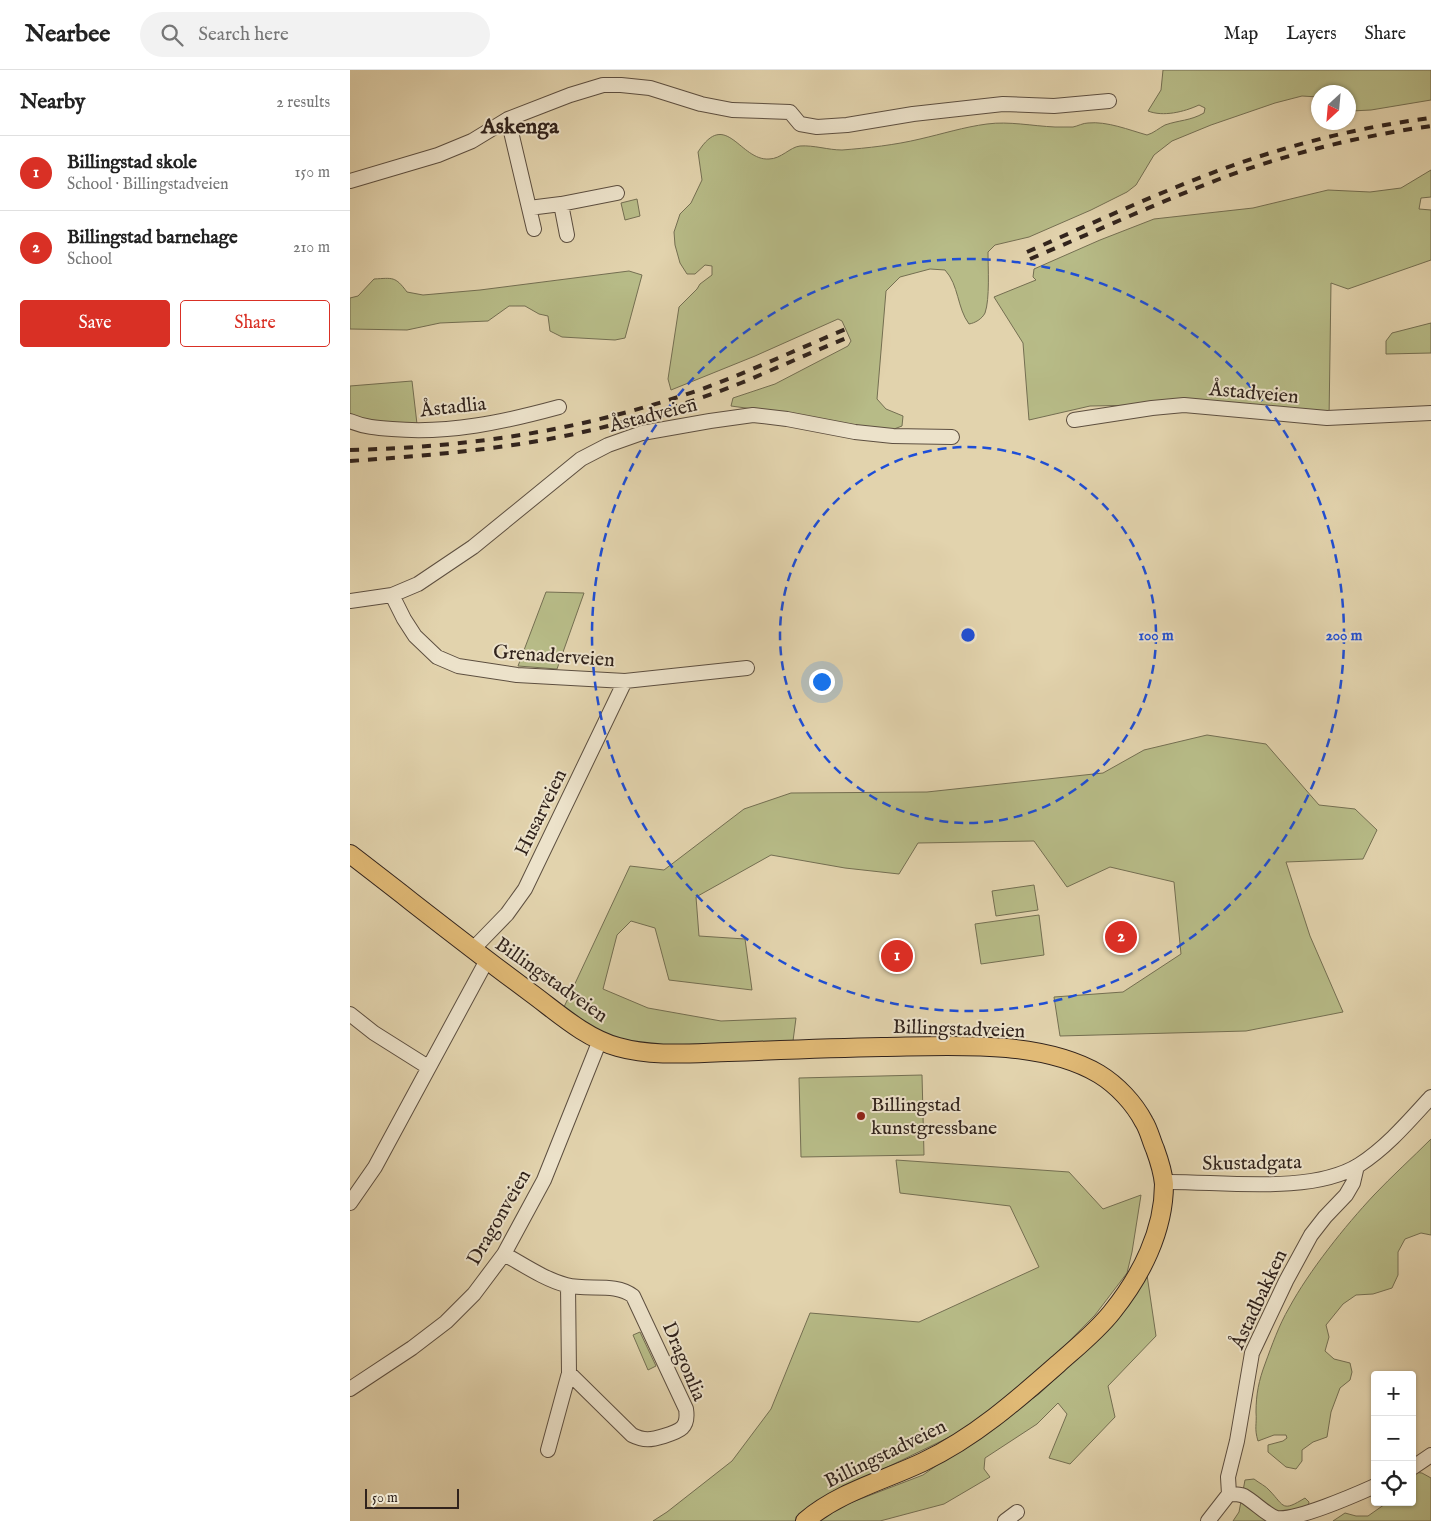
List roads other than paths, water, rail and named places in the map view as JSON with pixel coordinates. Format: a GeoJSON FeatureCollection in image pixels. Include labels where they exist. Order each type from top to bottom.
{"type":"FeatureCollection","features":[{"type":"Feature","properties":{"kind":"main road","name":"Billingstadveien"},"geometry":{"type":"LineString","coordinates":[[350,854],[473,950],[576,1026],[616,1047],[673,1053],[943,1046],[988,1047],[1041,1053],[1071,1061],[1100,1075],[1124,1094],[1145,1122],[1159,1160],[1164,1182],[1161,1211],[1151,1248],[1136,1278],[1111,1313],[1082,1343],[1015,1402],[969,1435],[926,1461],[839,1497],[822,1507],[805,1521]]}},
{"type":"Feature","properties":{"kind":"street"},"geometry":{"type":"LineString","coordinates":[[350,181],[438,155],[472,141],[508,119],[570,96],[612,85],[650,88],[701,104],[732,110],[790,112],[800,124],[817,127],[847,125],[913,114],[1003,104],[1054,106],[1109,101]]}},
{"type":"Feature","properties":{"kind":"street"},"geometry":{"type":"LineString","coordinates":[[508,119],[534,229]]}},
{"type":"Feature","properties":{"kind":"street"},"geometry":{"type":"LineString","coordinates":[[529,208],[617,193]]}},
{"type":"Feature","properties":{"kind":"street"},"geometry":{"type":"LineString","coordinates":[[561,204],[567,235]]}},
{"type":"Feature","properties":{"kind":"street","name":"Åstadveien"},"geometry":{"type":"LineString","coordinates":[[1074,420],[1152,408],[1184,406],[1327,418],[1431,413]]}},
{"type":"Feature","properties":{"kind":"street","name":"Åstadlia"},"geometry":{"type":"LineString","coordinates":[[350,421],[365,426],[402,430],[459,428],[492,423],[559,407]]}},
{"type":"Feature","properties":{"kind":"street","name":"Åstadveien"},"geometry":{"type":"LineString","coordinates":[[350,601],[392,595],[418,584],[450,563],[509,518],[581,459],[608,445],[642,433],[710,421],[753,416],[787,419],[855,432],[893,436],[952,437]]}},
{"type":"Feature","properties":{"kind":"street","name":"Grenaderveien"},"geometry":{"type":"LineString","coordinates":[[392,595],[404,619],[416,636],[436,657],[458,666],[517,675],[625,680],[747,668]]}},
{"type":"Feature","properties":{"kind":"street","name":"Husarveien"},"geometry":{"type":"LineString","coordinates":[[473,950],[507,914],[525,889],[625,680]]}},
{"type":"Feature","properties":{"kind":"street"},"geometry":{"type":"LineString","coordinates":[[350,1203],[375,1166],[487,960]]}},
{"type":"Feature","properties":{"kind":"street"},"geometry":{"type":"LineString","coordinates":[[350,1014],[374,1033],[428,1067]]}},
{"type":"Feature","properties":{"kind":"street","name":"Dragonveien"},"geometry":{"type":"LineString","coordinates":[[350,1389],[412,1348],[446,1322],[474,1294],[504,1254],[544,1180],[600,1040]]}},
{"type":"Feature","properties":{"kind":"street","name":"Skustadgata"},"geometry":{"type":"LineString","coordinates":[[1164,1182],[1296,1183],[1327,1178],[1357,1166],[1371,1157],[1431,1097]]}},
{"type":"Feature","properties":{"kind":"street","name":"Åstadbakken"},"geometry":{"type":"LineString","coordinates":[[1229,1494],[1228,1477],[1237,1441],[1252,1353],[1286,1281],[1311,1235],[1325,1216],[1346,1195],[1353,1183],[1357,1166]]}},
{"type":"Feature","properties":{"kind":"street","name":"Dragonlia"},"geometry":{"type":"LineString","coordinates":[[504,1254],[552,1281],[568,1286],[620,1289],[633,1296],[686,1409],[686,1422],[678,1432],[651,1440],[639,1439],[632,1436],[569,1373]]}},
{"type":"Feature","properties":{"kind":"street"},"geometry":{"type":"LineString","coordinates":[[548,1450],[569,1373],[568,1286]]}},
{"type":"Feature","properties":{"kind":"street"},"geometry":{"type":"LineString","coordinates":[[1416,1465],[1431,1455]]}},
{"type":"Feature","properties":{"kind":"street"},"geometry":{"type":"LineString","coordinates":[[1208,1521],[1229,1494],[1243,1495],[1269,1515],[1279,1519],[1288,1519],[1324,1508],[1371,1488]]}},
{"type":"Feature","properties":{"kind":"street"},"geometry":{"type":"LineString","coordinates":[[1004,1521],[1017,1512]]}},
{"type":"Feature","properties":{"kind":"railway"},"geometry":{"type":"LineString","coordinates":[[1027,252],[1171,189],[1246,161],[1324,138],[1377,126],[1431,118]]}},
{"type":"Feature","properties":{"kind":"railway"},"geometry":{"type":"LineString","coordinates":[[1030,259],[1174,197],[1248,169],[1325,146],[1431,126]]}},
{"type":"Feature","properties":{"kind":"railway"},"geometry":{"type":"LineString","coordinates":[[350,450],[441,445],[528,434],[571,426],[658,403],[702,389],[846,329]]}},
{"type":"Feature","properties":{"kind":"railway"},"geometry":{"type":"LineString","coordinates":[[350,461],[480,450],[576,434],[642,417],[725,389],[849,337]]}},
{"type":"Feature","properties":{"kind":"place","name":"Billingstad barnehage"},"geometry":{"type":"Point","coordinates":[1121,937]}},
{"type":"Feature","properties":{"kind":"place","name":"Billingstad skole"},"geometry":{"type":"Point","coordinates":[897,956]}},
{"type":"Feature","properties":{"kind":"place","name":"Billingstad kunstgressbane"},"geometry":{"type":"Point","coordinates":[861,1116]}},
{"type":"Feature","properties":{"kind":"district","name":"Askenga"},"geometry":{"type":"Point","coordinates":[520,125]}}]}
